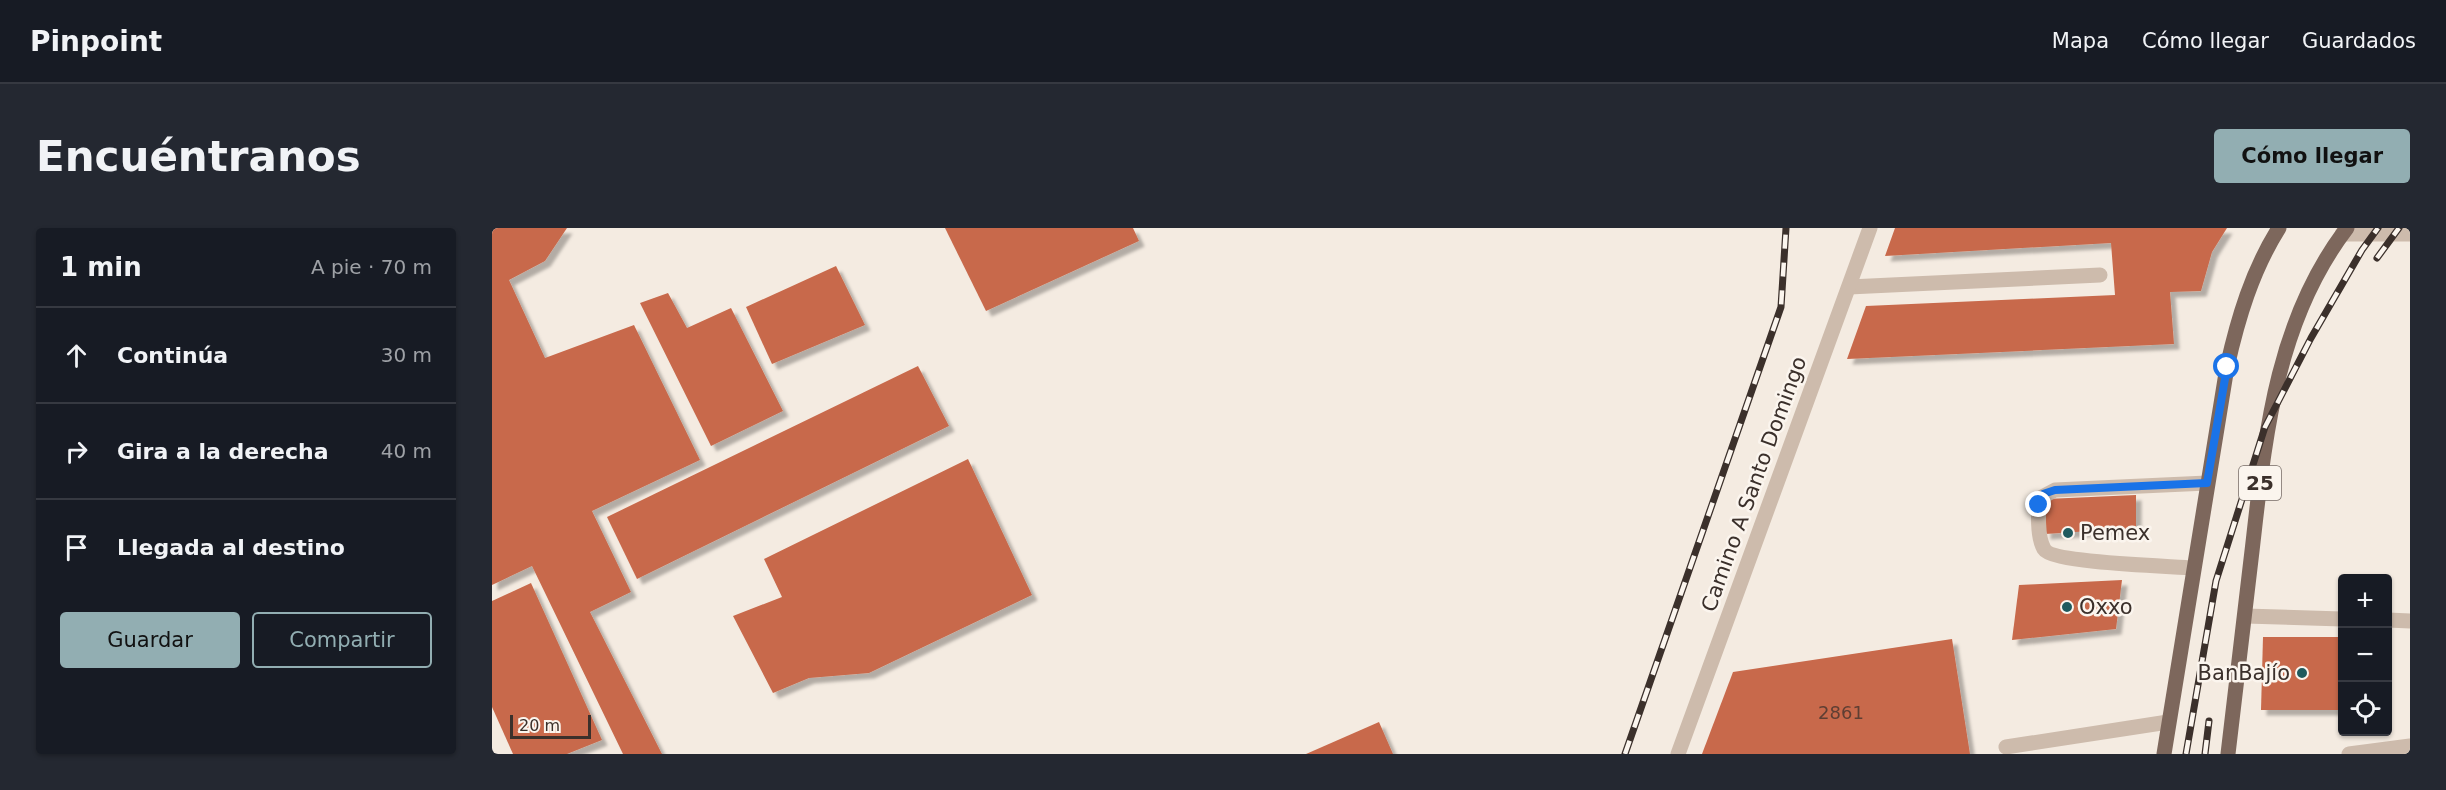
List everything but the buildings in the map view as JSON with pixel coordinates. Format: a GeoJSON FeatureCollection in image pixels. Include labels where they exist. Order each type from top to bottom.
{"type":"FeatureCollection","features":[{"type":"Feature","properties":{"kind":"main road","name":"25"},"geometry":{"type":"LineString","coordinates":[[2164,754],[2207,483],[2239,312],[2256,270],[2279,228]]}},
{"type":"Feature","properties":{"kind":"main road","name":"25"},"geometry":{"type":"LineString","coordinates":[[2228,754],[2264,450],[2274,390],[2298,312],[2344,231]]}},
{"type":"Feature","properties":{"kind":"street","name":"Camino A Santo Domingo"},"geometry":{"type":"LineString","coordinates":[[1678,754],[1870,228]]}},
{"type":"Feature","properties":{"kind":"street"},"geometry":{"type":"LineString","coordinates":[[2344,231],[2410,234]]}},
{"type":"Feature","properties":{"kind":"street"},"geometry":{"type":"LineString","coordinates":[[1849,287],[2100,274]]}},
{"type":"Feature","properties":{"kind":"street"},"geometry":{"type":"LineString","coordinates":[[2193,568],[2074,560],[2050,554],[2042,544],[2040,498],[2055,490],[2207,483]]}},
{"type":"Feature","properties":{"kind":"street"},"geometry":{"type":"LineString","coordinates":[[2245,616],[2338,619]]}},
{"type":"Feature","properties":{"kind":"street"},"geometry":{"type":"LineString","coordinates":[[2392,620],[2410,621]]}},
{"type":"Feature","properties":{"kind":"street"},"geometry":{"type":"LineString","coordinates":[[2006,747],[2168,722]]}},
{"type":"Feature","properties":{"kind":"street"},"geometry":{"type":"LineString","coordinates":[[2349,754],[2410,746]]}},
{"type":"Feature","properties":{"kind":"railway"},"geometry":{"type":"LineString","coordinates":[[1625,754],[1781,307],[1786,228]]}},
{"type":"Feature","properties":{"kind":"railway"},"geometry":{"type":"LineString","coordinates":[[2186,754],[2216,581],[2265,427],[2311,338],[2362,250],[2378,228]]}},
{"type":"Feature","properties":{"kind":"railway"},"geometry":{"type":"LineString","coordinates":[[2377,258],[2399,228]]}},
{"type":"Feature","properties":{"kind":"railway"},"geometry":{"type":"LineString","coordinates":[[2205,754],[2209,721]]}},
{"type":"Feature","properties":{"kind":"place","name":"Pemex"},"geometry":{"type":"Point","coordinates":[2068,533]}},
{"type":"Feature","properties":{"kind":"place","name":"Oxxo"},"geometry":{"type":"Point","coordinates":[2067,607]}},
{"type":"Feature","properties":{"kind":"place","name":"BanBajío"},"geometry":{"type":"Point","coordinates":[2302,673]}},
{"type":"Feature","properties":{"kind":"route"},"geometry":{"type":"LineString","coordinates":[[2039,505],[2043,494],[2055,490],[2207,483],[2227,367]]}}]}
